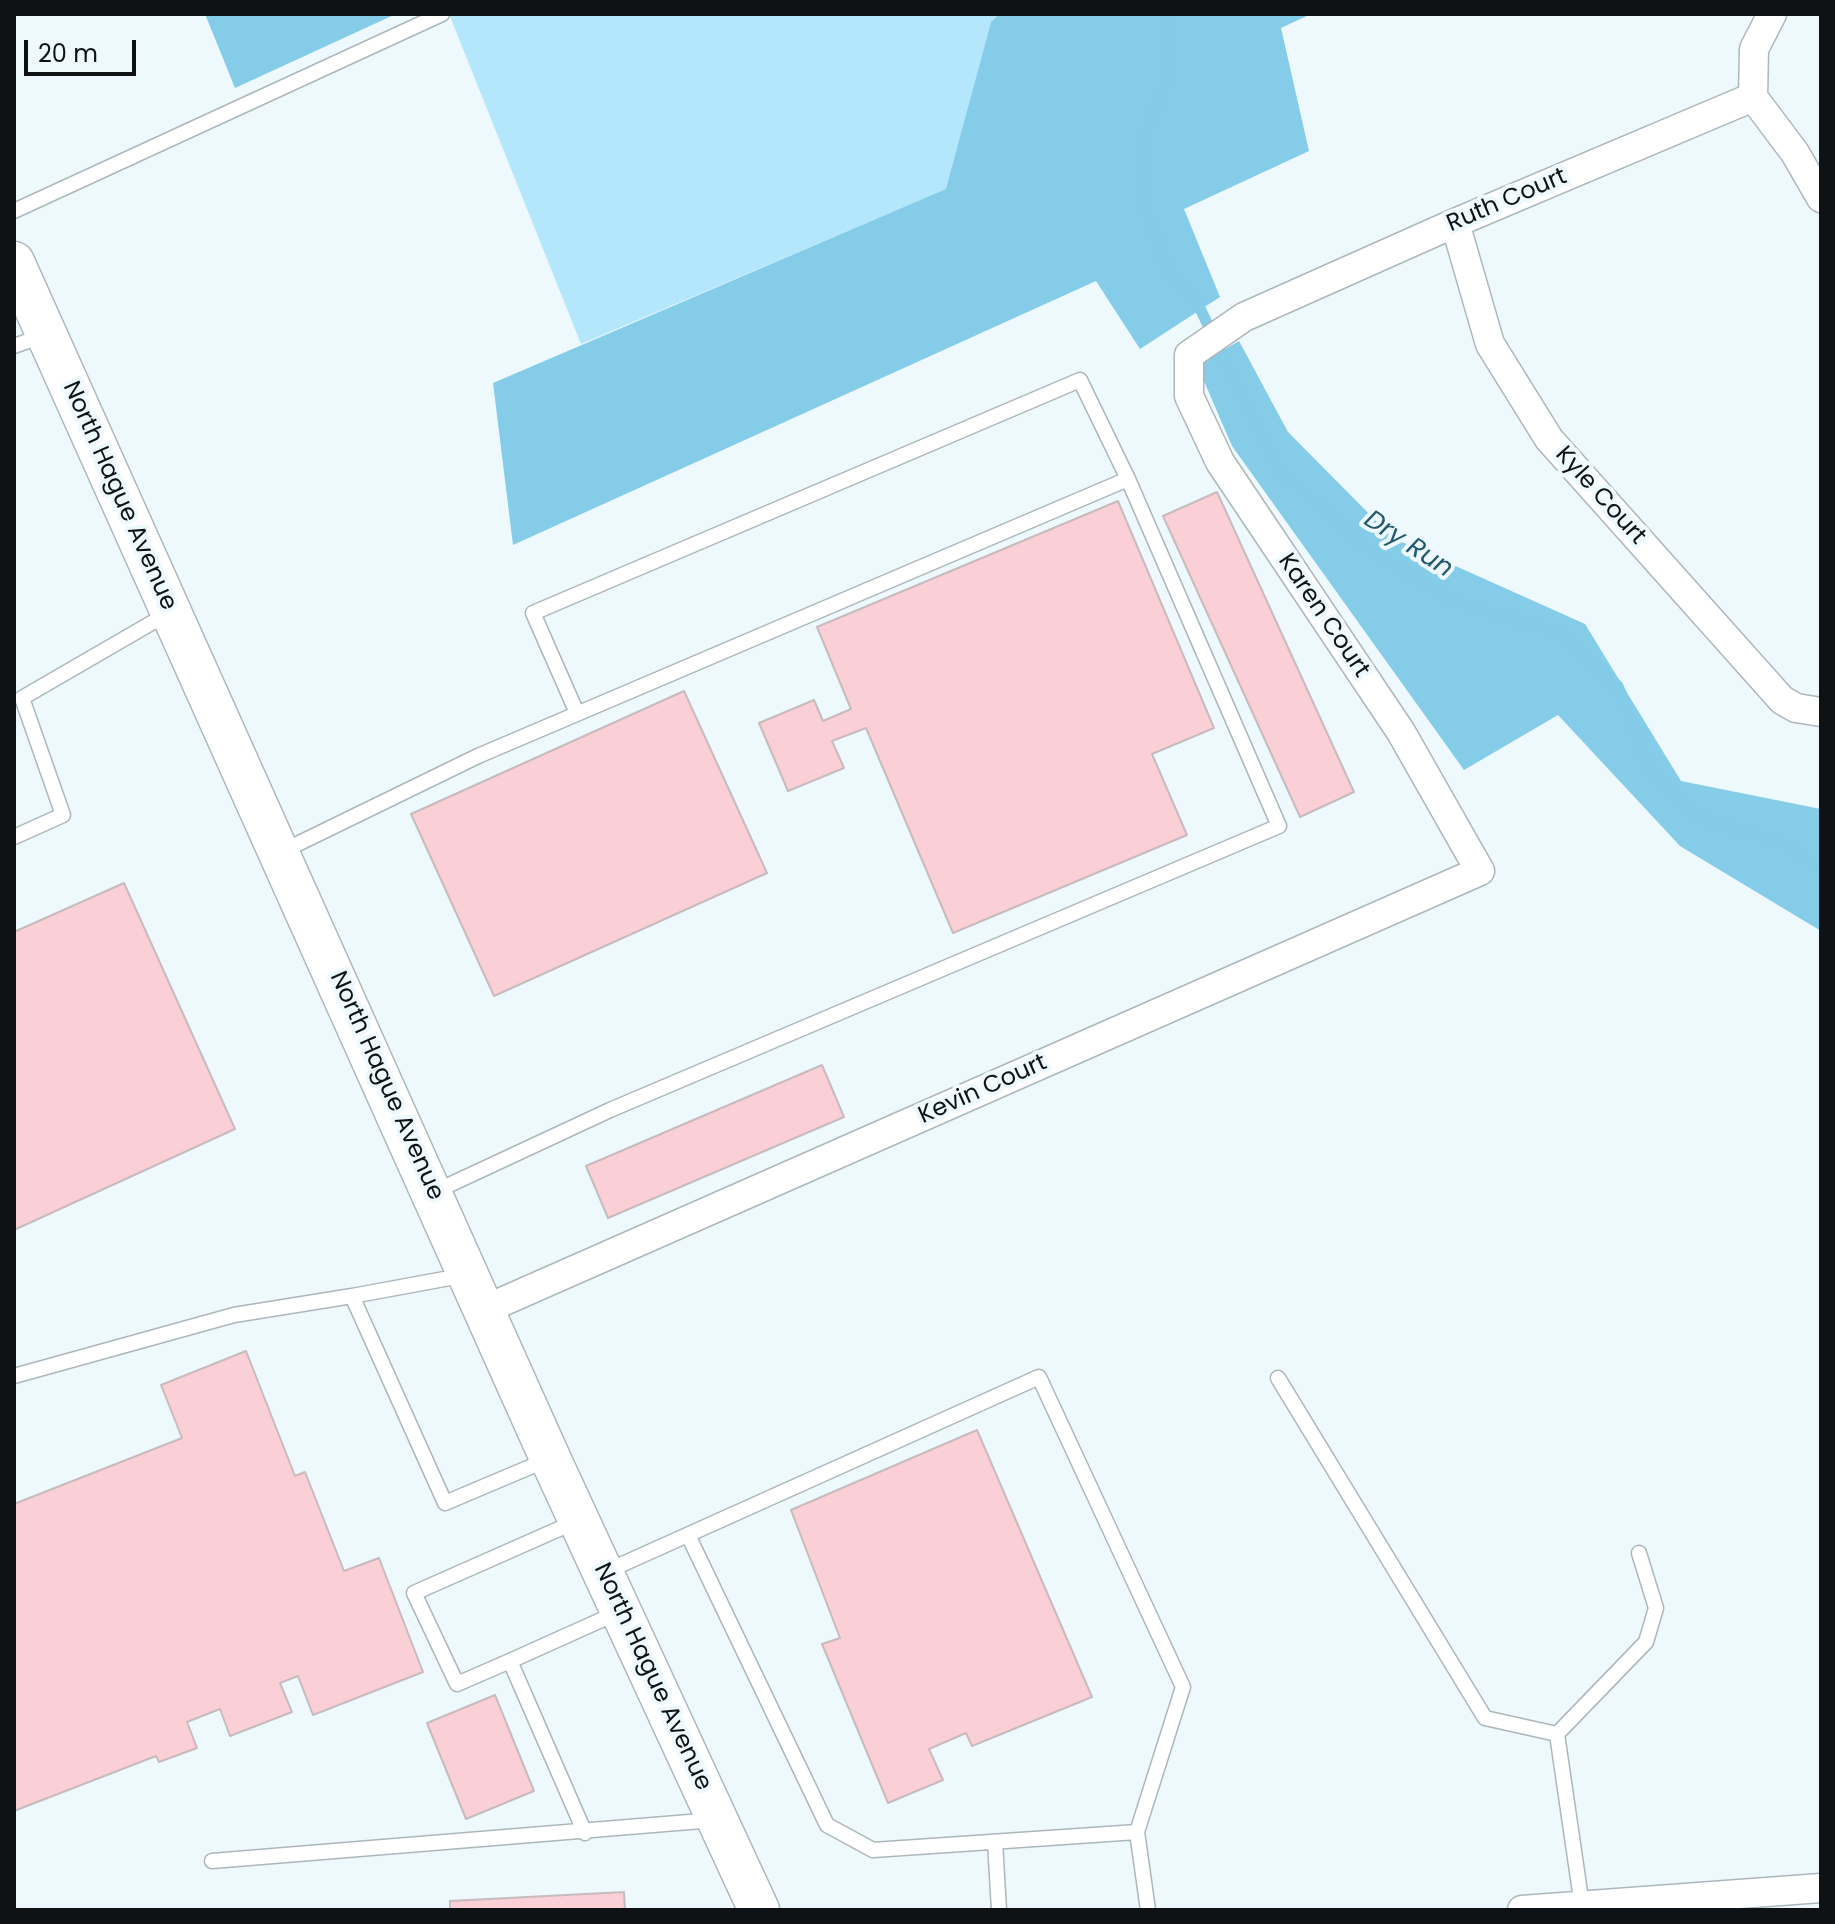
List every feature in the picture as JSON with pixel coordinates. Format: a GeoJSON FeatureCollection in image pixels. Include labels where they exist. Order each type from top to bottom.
{"type":"FeatureCollection","features":[{"type":"Feature","properties":{"kind":"main road","name":"North Hague Avenue"},"geometry":{"type":"LineString","coordinates":[[17,279],[30,340],[171,611],[434,1192],[550,1458],[623,1610],[759,1910]]}},
{"type":"Feature","properties":{"kind":"street"},"geometry":{"type":"LineString","coordinates":[[1772,14],[1754,49],[1753,97],[1795,153],[1821,198]]}},
{"type":"Feature","properties":{"kind":"street","name":"Ruth Court"},"geometry":{"type":"LineString","coordinates":[[1189,355],[1244,317],[1455,223],[1753,97]]}},
{"type":"Feature","properties":{"kind":"street","name":"Kyle Court"},"geometry":{"type":"LineString","coordinates":[[1455,223],[1490,344],[1549,439],[1782,700],[1796,708],[1821,712]]}},
{"type":"Feature","properties":{"kind":"street","name":"Karen Court"},"geometry":{"type":"LineString","coordinates":[[1189,355],[1189,396],[1220,462],[1401,732],[1480,871]]}},
{"type":"Feature","properties":{"kind":"street","name":"Kevin Court"},"geometry":{"type":"LineString","coordinates":[[478,1292],[1480,871]]}},
{"type":"Feature","properties":{"kind":"street"},"geometry":{"type":"LineString","coordinates":[[1522,1910],[1821,1888]]}},
{"type":"Feature","properties":{"kind":"lane"},"geometry":{"type":"LineString","coordinates":[[14,211],[442,14]]}},
{"type":"Feature","properties":{"kind":"lane"},"geometry":{"type":"LineString","coordinates":[[434,1192],[610,1110],[1279,826],[1128,479],[1080,380],[533,613],[577,713]]}},
{"type":"Feature","properties":{"kind":"lane"},"geometry":{"type":"LineString","coordinates":[[280,852],[478,756],[1128,479]]}},
{"type":"Feature","properties":{"kind":"lane"},"geometry":{"type":"LineString","coordinates":[[14,837],[63,815],[22,698],[171,611]]}},
{"type":"Feature","properties":{"kind":"lane"},"geometry":{"type":"LineString","coordinates":[[14,1376],[234,1315],[352,1296],[478,1292]]}},
{"type":"Feature","properties":{"kind":"lane"},"geometry":{"type":"LineString","coordinates":[[352,1296],[445,1503],[550,1458]]}},
{"type":"Feature","properties":{"kind":"lane"},"geometry":{"type":"LineString","coordinates":[[605,1572],[1039,1377],[1183,1687],[1137,1832],[1148,1910]]}},
{"type":"Feature","properties":{"kind":"lane"},"geometry":{"type":"LineString","coordinates":[[1278,1378],[1485,1718],[1557,1734]]}},
{"type":"Feature","properties":{"kind":"lane"},"geometry":{"type":"LineString","coordinates":[[580,1520],[414,1593],[457,1684],[623,1610]]}},
{"type":"Feature","properties":{"kind":"lane"},"geometry":{"type":"LineString","coordinates":[[688,1535],[827,1825],[873,1850],[1137,1832]]}},
{"type":"Feature","properties":{"kind":"lane"},"geometry":{"type":"LineString","coordinates":[[1557,1734],[1646,1642],[1656,1608],[1639,1553]]}},
{"type":"Feature","properties":{"kind":"lane"},"geometry":{"type":"LineString","coordinates":[[510,1661],[585,1833]]}},
{"type":"Feature","properties":{"kind":"lane"},"geometry":{"type":"LineString","coordinates":[[1557,1734],[1582,1906]]}},
{"type":"Feature","properties":{"kind":"lane"},"geometry":{"type":"LineString","coordinates":[[212,1861],[718,1820]]}},
{"type":"Feature","properties":{"kind":"lane"},"geometry":{"type":"LineString","coordinates":[[995,1842],[999,1910]]}},
{"type":"Feature","properties":{"kind":"shaded area"},"geometry":{"type":"Polygon","coordinates":[[[205,14],[396,14],[235,88],[205,14]]]}},
{"type":"Feature","properties":{"kind":"shaded area"},"geometry":{"type":"Polygon","coordinates":[[[449,14],[999,14],[991,22],[947,189],[581,344],[449,14]]]}},
{"type":"Feature","properties":{"kind":"shaded area"},"geometry":{"type":"Polygon","coordinates":[[[999,14],[1311,14],[1281,28],[1309,151],[1184,209],[1220,297],[1140,349],[1096,281],[513,545],[493,383],[946,189],[991,22],[999,14]]]}},
{"type":"Feature","properties":{"kind":"shaded area"},"geometry":{"type":"Polygon","coordinates":[[[1239,341],[1288,432],[1393,538],[1585,624],[1681,781],[1821,809],[1821,931],[1680,846],[1558,715],[1464,770],[1232,446],[1197,365],[1239,341]]]}},
{"type":"Feature","properties":{"kind":"building"},"geometry":{"type":"Polygon","coordinates":[[[1217,492],[1354,792],[1300,817],[1163,516],[1217,492]]]}},
{"type":"Feature","properties":{"kind":"building"},"geometry":{"type":"Polygon","coordinates":[[[1118,501],[1214,728],[1152,754],[1187,835],[953,933],[866,728],[832,741],[844,768],[788,791],[759,723],[814,700],[823,721],[851,709],[817,627],[1118,501]]]}},
{"type":"Feature","properties":{"kind":"building"},"geometry":{"type":"Polygon","coordinates":[[[684,691],[767,873],[494,996],[411,814],[684,691]]]}},
{"type":"Feature","properties":{"kind":"building"},"geometry":{"type":"Polygon","coordinates":[[[124,883],[235,1129],[14,1230],[14,932],[124,883]]]}},
{"type":"Feature","properties":{"kind":"building"},"geometry":{"type":"Polygon","coordinates":[[[822,1065],[844,1117],[608,1218],[586,1166],[822,1065]]]}},
{"type":"Feature","properties":{"kind":"building"},"geometry":{"type":"Polygon","coordinates":[[[246,1351],[295,1476],[305,1472],[344,1571],[379,1558],[423,1672],[313,1715],[298,1676],[280,1683],[292,1712],[230,1736],[220,1709],[187,1722],[197,1748],[159,1762],[156,1756],[14,1811],[14,1504],[182,1438],[161,1385],[246,1351]]]}},
{"type":"Feature","properties":{"kind":"building"},"geometry":{"type":"Polygon","coordinates":[[[977,1430],[1092,1697],[972,1746],[966,1733],[929,1749],[943,1780],[888,1803],[822,1644],[840,1638],[791,1510],[977,1430]]]}},
{"type":"Feature","properties":{"kind":"building"},"geometry":{"type":"Polygon","coordinates":[[[495,1695],[534,1791],[466,1819],[427,1723],[495,1695]]]}},
{"type":"Feature","properties":{"kind":"building"},"geometry":{"type":"Polygon","coordinates":[[[624,1892],[625,1910],[450,1910],[450,1901],[624,1892]]]}},
{"type":"Feature","properties":{"kind":"waterway","name":"Dry Run"},"geometry":{"type":"LineString","coordinates":[[1171,14],[1166,81],[1146,132],[1143,201],[1169,274],[1192,292],[1276,465],[1355,541],[1452,600],[1562,634],[1618,686],[1649,767],[1692,815],[1784,844],[1821,870]]}}]}
